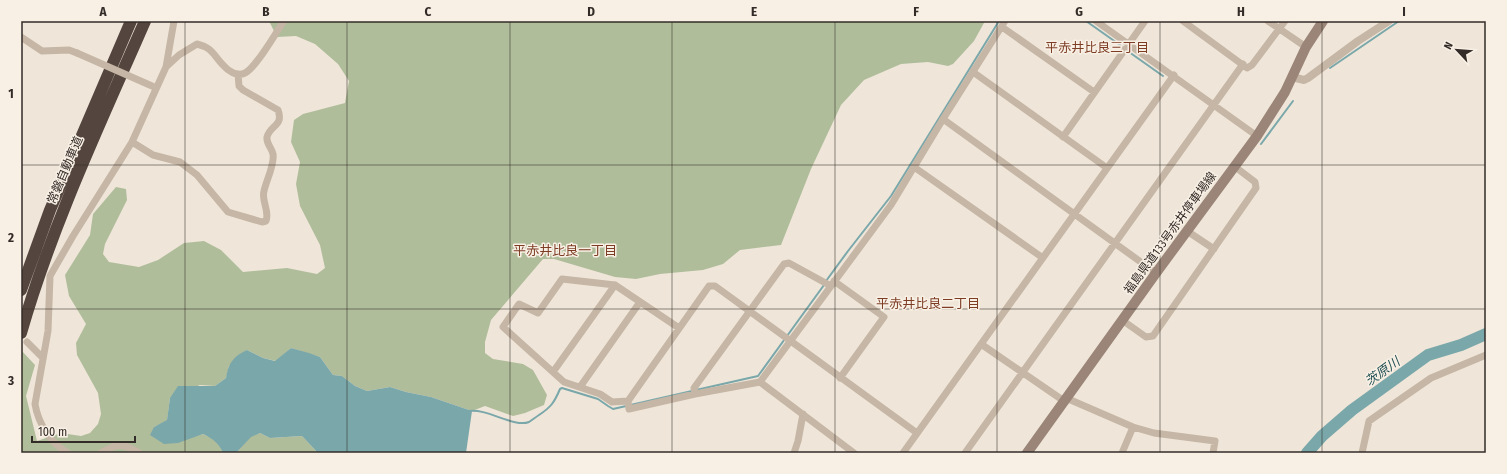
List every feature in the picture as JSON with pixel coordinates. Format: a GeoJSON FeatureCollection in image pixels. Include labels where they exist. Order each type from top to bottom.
{"type":"FeatureCollection","features":[{"type":"Feature","properties":{"kind":"highway","name":"常磐自動車道"},"geometry":{"type":"LineString","coordinates":[[21,290],[50,210],[131,21]]}},
{"type":"Feature","properties":{"kind":"highway","name":"常磐自動車道"},"geometry":{"type":"LineString","coordinates":[[24,338],[42,264],[145,21]]}},
{"type":"Feature","properties":{"kind":"main road","name":"福島県道133号赤井停車場線"},"geometry":{"type":"LineString","coordinates":[[1027,453],[1156,272],[1257,136],[1292,78],[1306,47],[1323,21]]}},
{"type":"Feature","properties":{"kind":"street"},"geometry":{"type":"LineString","coordinates":[[166,67],[174,21]]}},
{"type":"Feature","properties":{"kind":"street"},"geometry":{"type":"LineString","coordinates":[[68,453],[54,442],[36,412],[35,404],[48,332],[50,276],[73,236],[132,142],[155,87],[166,67],[179,55],[197,44],[206,47],[230,72],[238,74],[245,73],[258,61],[284,21]]}},
{"type":"Feature","properties":{"kind":"street"},"geometry":{"type":"LineString","coordinates":[[1096,21],[1174,75],[1257,136]]}},
{"type":"Feature","properties":{"kind":"street"},"geometry":{"type":"LineString","coordinates":[[1063,136],[1145,21]]}},
{"type":"Feature","properties":{"kind":"street"},"geometry":{"type":"LineString","coordinates":[[1183,21],[1247,68],[1252,65],[1284,21]]}},
{"type":"Feature","properties":{"kind":"street"},"geometry":{"type":"LineString","coordinates":[[1268,21],[1306,47]]}},
{"type":"Feature","properties":{"kind":"street"},"geometry":{"type":"LineString","coordinates":[[1292,78],[1304,80],[1308,78],[1358,41],[1389,21]]}},
{"type":"Feature","properties":{"kind":"street"},"geometry":{"type":"LineString","coordinates":[[760,382],[786,339],[891,205],[1004,24],[1094,92]]}},
{"type":"Feature","properties":{"kind":"street"},"geometry":{"type":"LineString","coordinates":[[21,37],[42,51],[69,50],[155,87]]}},
{"type":"Feature","properties":{"kind":"street"},"geometry":{"type":"LineString","coordinates":[[965,453],[1243,64]]}},
{"type":"Feature","properties":{"kind":"street"},"geometry":{"type":"LineString","coordinates":[[973,72],[1107,168]]}},
{"type":"Feature","properties":{"kind":"street"},"geometry":{"type":"LineString","coordinates":[[132,142],[152,155],[180,162],[197,175],[228,212],[262,222],[266,221],[268,213],[264,202],[263,192],[273,161],[273,155],[267,137],[277,125],[280,116],[278,110],[243,90],[239,86],[238,74]]}},
{"type":"Feature","properties":{"kind":"street"},"geometry":{"type":"LineString","coordinates":[[903,453],[1174,75]]}},
{"type":"Feature","properties":{"kind":"street"},"geometry":{"type":"LineString","coordinates":[[943,120],[1156,272]]}},
{"type":"Feature","properties":{"kind":"street"},"geometry":{"type":"LineString","coordinates":[[1122,320],[1146,337],[1152,336],[1256,188],[1255,182],[1234,166]]}},
{"type":"Feature","properties":{"kind":"street"},"geometry":{"type":"LineString","coordinates":[[914,167],[1043,258]]}},
{"type":"Feature","properties":{"kind":"street"},"geometry":{"type":"LineString","coordinates":[[1187,231],[1214,249]]}},
{"type":"Feature","properties":{"kind":"street"},"geometry":{"type":"LineString","coordinates":[[695,391],[784,264],[789,263],[829,283],[884,317],[840,378]]}},
{"type":"Feature","properties":{"kind":"street"},"geometry":{"type":"LineString","coordinates":[[628,404],[612,402],[600,394],[564,382],[503,327],[519,304],[538,313],[562,279],[615,285],[679,328]]}},
{"type":"Feature","properties":{"kind":"street"},"geometry":{"type":"LineString","coordinates":[[553,372],[615,285]]}},
{"type":"Feature","properties":{"kind":"street"},"geometry":{"type":"LineString","coordinates":[[854,453],[760,382],[695,391],[629,410],[628,404],[709,286],[714,286],[917,433]]}},
{"type":"Feature","properties":{"kind":"street"},"geometry":{"type":"LineString","coordinates":[[580,387],[640,302]]}},
{"type":"Feature","properties":{"kind":"street"},"geometry":{"type":"LineString","coordinates":[[24,338],[43,358]]}},
{"type":"Feature","properties":{"kind":"street"},"geometry":{"type":"LineString","coordinates":[[980,344],[1022,373],[1065,399],[1133,427],[1154,433],[1215,441],[1213,453]]}},
{"type":"Feature","properties":{"kind":"street"},"geometry":{"type":"LineString","coordinates":[[1362,453],[1369,421],[1431,378],[1486,355]]}},
{"type":"Feature","properties":{"kind":"street"},"geometry":{"type":"LineString","coordinates":[[794,453],[803,414]]}},
{"type":"Feature","properties":{"kind":"street"},"geometry":{"type":"LineString","coordinates":[[1122,453],[1133,427]]}},
{"type":"Feature","properties":{"kind":"street"},"geometry":{"type":"LineString","coordinates":[[101,453],[112,446],[122,445],[129,446],[139,453]]}},
{"type":"Feature","properties":{"kind":"green space"},"geometry":{"type":"Polygon","coordinates":[[[269,21],[985,21],[974,41],[953,64],[948,66],[928,62],[901,64],[864,80],[841,105],[811,169],[781,245],[740,250],[723,264],[703,270],[660,274],[636,279],[615,277],[554,259],[543,259],[491,320],[485,342],[485,353],[493,359],[523,364],[533,370],[547,395],[544,405],[513,416],[485,406],[472,411],[431,397],[390,387],[367,391],[355,386],[342,376],[333,375],[320,357],[291,348],[276,361],[263,358],[247,350],[229,366],[226,378],[215,386],[200,385],[170,398],[167,421],[154,427],[193,437],[203,434],[213,439],[220,445],[223,453],[21,453],[21,350],[35,365],[26,396],[37,441],[61,433],[81,436],[90,433],[98,424],[101,414],[98,393],[77,355],[76,343],[86,324],[69,296],[65,275],[90,235],[93,214],[116,187],[126,189],[127,200],[105,244],[103,254],[109,262],[139,267],[158,260],[184,243],[204,241],[221,250],[243,272],[287,268],[317,274],[325,268],[320,245],[300,206],[296,184],[300,162],[291,142],[294,120],[303,114],[345,103],[349,81],[338,64],[315,44],[296,36],[277,37],[269,21]]]}},
{"type":"Feature","properties":{"kind":"green space"},"geometry":{"type":"Polygon","coordinates":[[[260,433],[270,438],[302,436],[318,453],[234,453],[237,452],[251,436],[260,433]]]}},
{"type":"Feature","properties":{"kind":"water"},"geometry":{"type":"Polygon","coordinates":[[[291,348],[320,357],[333,375],[342,376],[355,386],[367,391],[390,387],[431,397],[472,411],[466,453],[318,453],[302,436],[270,438],[260,433],[251,437],[237,452],[223,453],[215,442],[203,434],[178,443],[164,444],[150,435],[154,427],[167,420],[170,398],[178,386],[215,386],[226,378],[232,361],[238,355],[247,350],[263,358],[275,361],[291,348]]]}},
{"type":"Feature","properties":{"kind":"waterway"},"geometry":{"type":"LineString","coordinates":[[826,281],[891,196],[999,21]]}},
{"type":"Feature","properties":{"kind":"waterway"},"geometry":{"type":"LineString","coordinates":[[1086,21],[1120,45]]}},
{"type":"Feature","properties":{"kind":"waterway"},"geometry":{"type":"LineString","coordinates":[[1330,68],[1399,21]]}},
{"type":"Feature","properties":{"kind":"waterway"},"geometry":{"type":"LineString","coordinates":[[1129,52],[1163,76]]}},
{"type":"Feature","properties":{"kind":"waterway"},"geometry":{"type":"LineString","coordinates":[[1261,144],[1293,101]]}},
{"type":"Feature","properties":{"kind":"waterway"},"geometry":{"type":"LineString","coordinates":[[696,390],[758,376],[824,285]]}},
{"type":"Feature","properties":{"kind":"waterway","name":"茨原川"},"geometry":{"type":"LineString","coordinates":[[1307,453],[1322,436],[1352,410],[1428,355],[1461,345],[1486,334]]}},
{"type":"Feature","properties":{"kind":"waterway"},"geometry":{"type":"LineString","coordinates":[[469,411],[484,412],[523,423],[529,422],[546,410],[552,404],[562,388],[598,399],[613,409],[692,391]]}},
{"type":"Feature","properties":{"kind":"district","name":"平赤井比良三丁目"},"geometry":{"type":"Point","coordinates":[1097,47]}},
{"type":"Feature","properties":{"kind":"district","name":"平赤井比良一丁目"},"geometry":{"type":"Point","coordinates":[565,250]}},
{"type":"Feature","properties":{"kind":"district","name":"平赤井比良二丁目"},"geometry":{"type":"Point","coordinates":[928,303]}}]}
